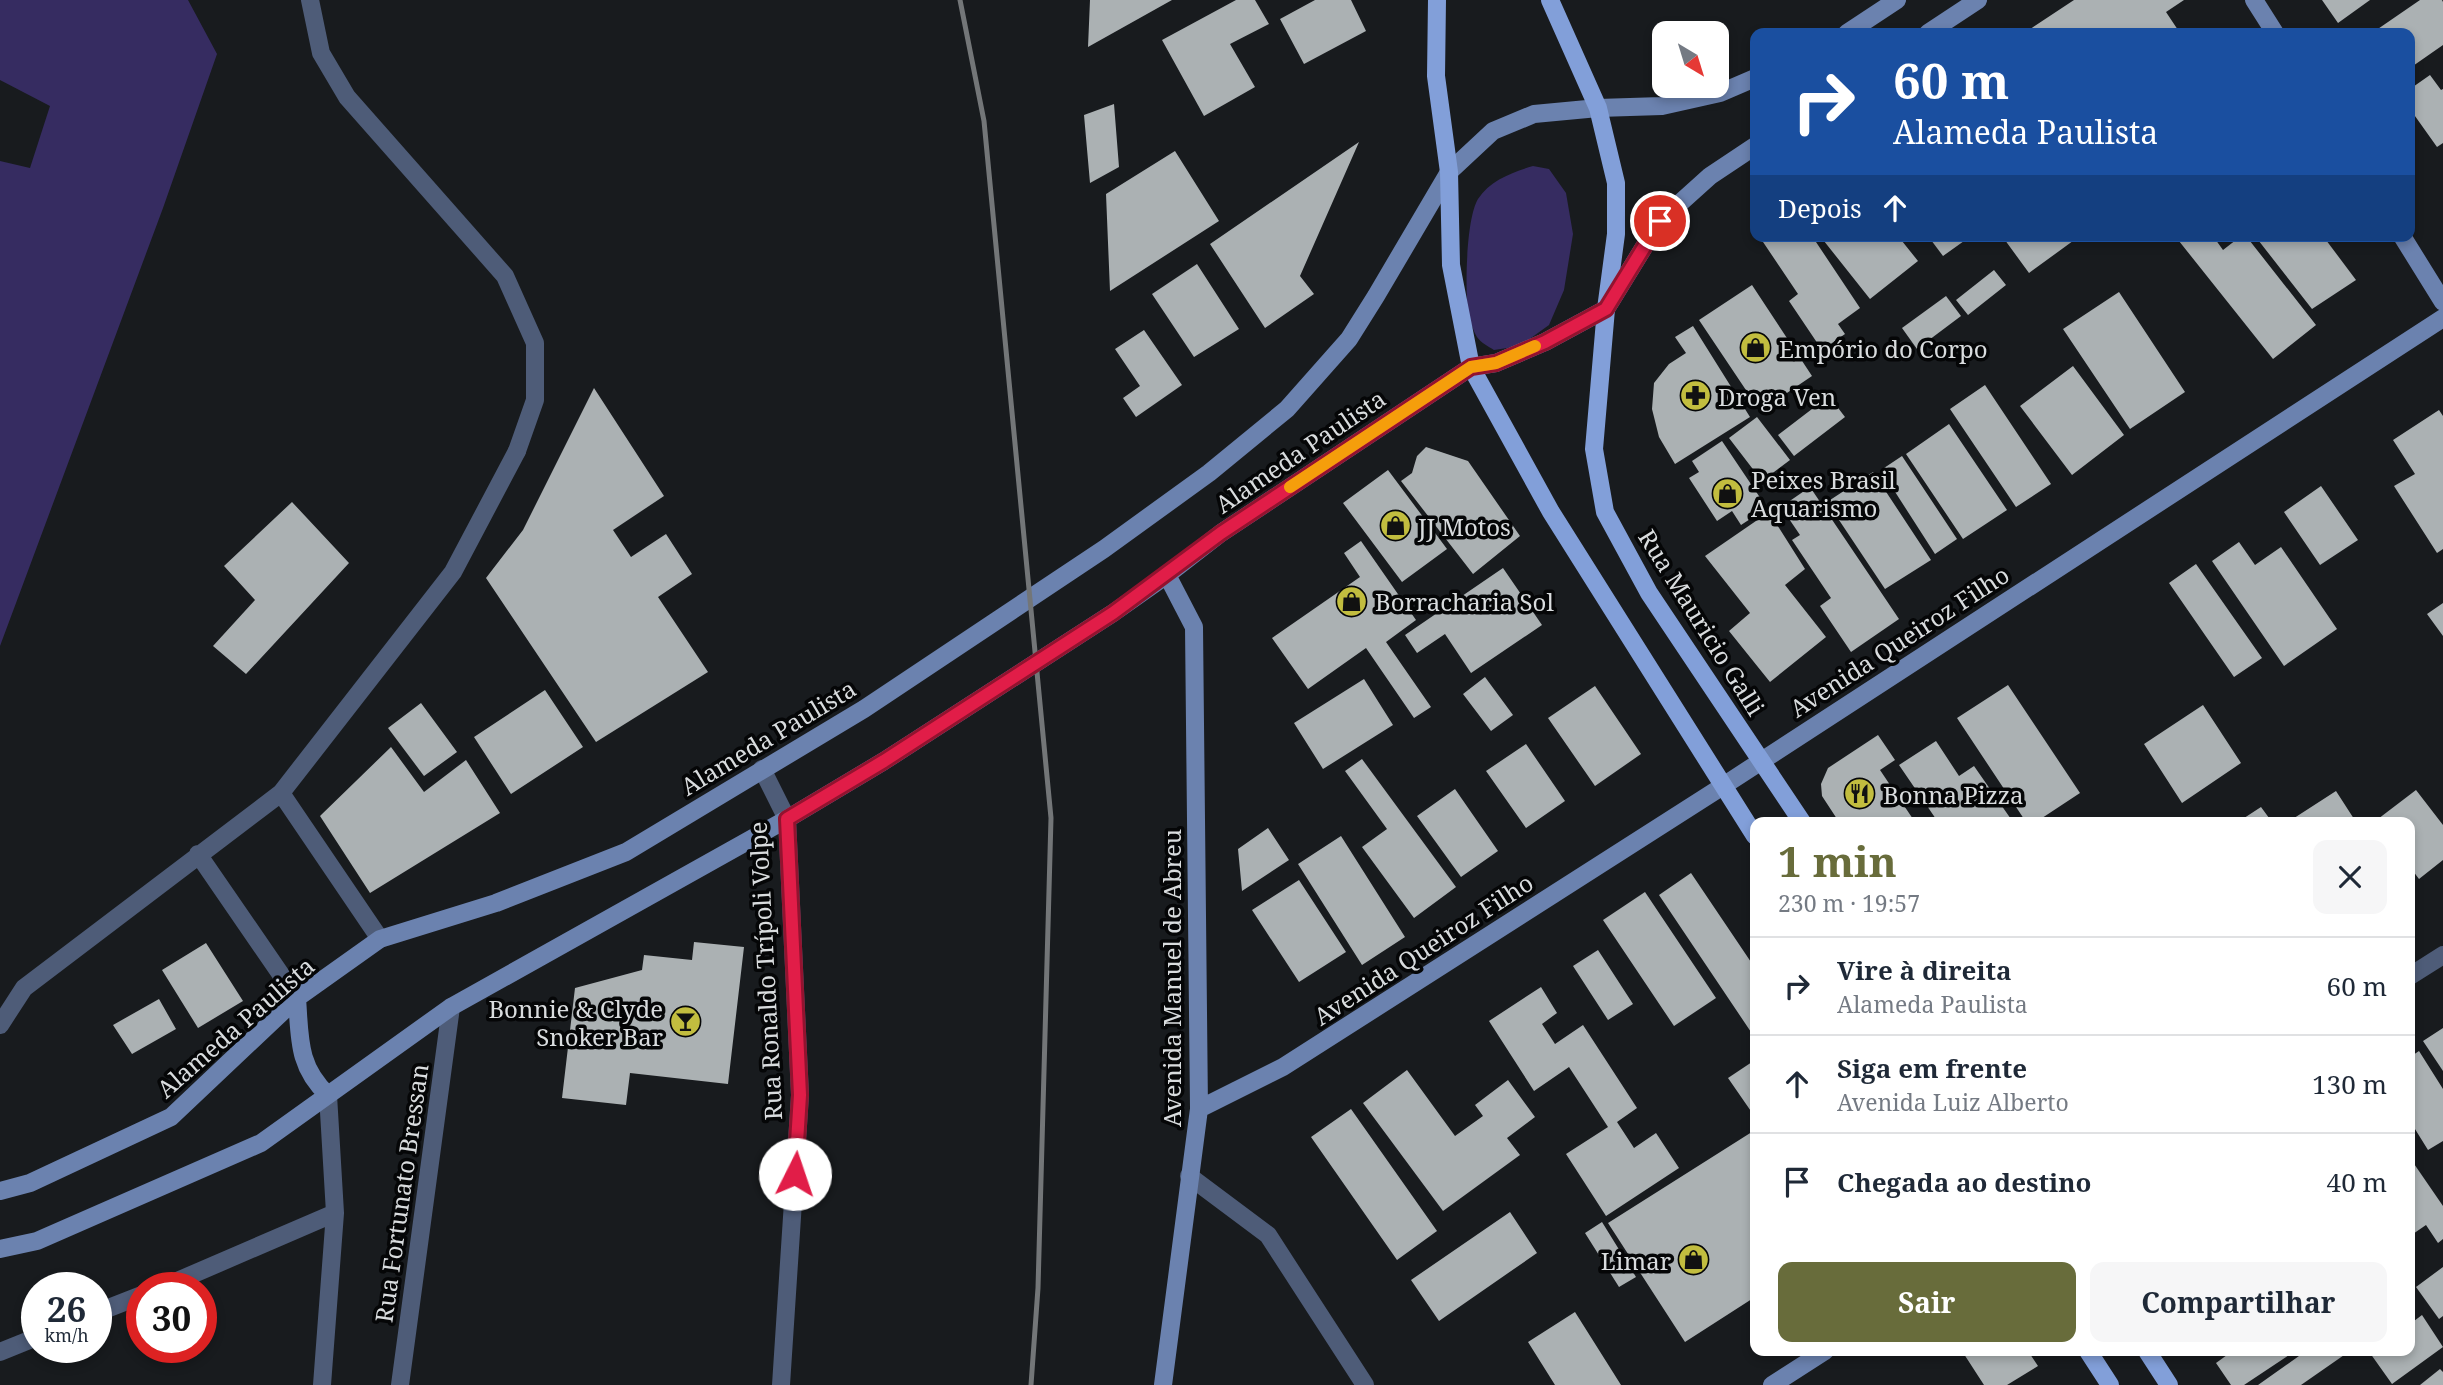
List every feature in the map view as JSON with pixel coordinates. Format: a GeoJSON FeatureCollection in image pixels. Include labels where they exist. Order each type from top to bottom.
{"type":"FeatureCollection","features":[{"type":"Feature","properties":{"kind":"main road"},"geometry":{"type":"LineString","coordinates":[[1437,0],[1436,76],[1449,172],[1451,265],[1471,367],[1551,512],[1750,828]]}},
{"type":"Feature","properties":{"kind":"main road","name":"Rua Mauricio Galli"},"geometry":{"type":"LineString","coordinates":[[1550,0],[1598,108],[1616,183],[1616,234],[1606,309],[1594,449],[1605,512],[1649,593],[1799,817]]}},
{"type":"Feature","properties":{"kind":"main road"},"geometry":{"type":"LineString","coordinates":[[1854,28],[1896,0]]}},
{"type":"Feature","properties":{"kind":"main road"},"geometry":{"type":"LineString","coordinates":[[1936,28],[1978,0]]}},
{"type":"Feature","properties":{"kind":"main road"},"geometry":{"type":"LineString","coordinates":[[2254,0],[2272,28]]}},
{"type":"Feature","properties":{"kind":"main road","name":"Alameda Paulista"},"geometry":{"type":"LineString","coordinates":[[0,1191],[30,1183],[171,1117],[297,998],[380,939],[496,903],[626,852],[864,709],[1104,549],[1209,473],[1287,409],[1349,339],[1449,172],[1493,131],[1534,114],[1662,106],[1720,93],[1750,80]]}},
{"type":"Feature","properties":{"kind":"main road"},"geometry":{"type":"LineString","coordinates":[[1471,367],[1496,363],[1545,342],[1606,309],[1660,221],[1710,176],[1750,149]]}},
{"type":"Feature","properties":{"kind":"main road"},"geometry":{"type":"LineString","coordinates":[[2406,242],[2443,302]]}},
{"type":"Feature","properties":{"kind":"main road","name":"Avenida Queiroz Filho"},"geometry":{"type":"LineString","coordinates":[[1199,1109],[1283,1067],[1723,786],[2443,318]]}},
{"type":"Feature","properties":{"kind":"main road","name":"Alameda Paulista"},"geometry":{"type":"LineString","coordinates":[[0,1249],[37,1241],[261,1143],[451,1007],[787,819],[884,761],[1113,613],[1221,533],[1471,367]]}},
{"type":"Feature","properties":{"kind":"main road","name":"Avenida Manuel de Abreu"},"geometry":{"type":"LineString","coordinates":[[1163,1385],[1199,1109],[1194,627],[1167,575]]}},
{"type":"Feature","properties":{"kind":"main road"},"geometry":{"type":"LineString","coordinates":[[297,998],[302,1054],[316,1083],[328,1095]]}},
{"type":"Feature","properties":{"kind":"main road"},"geometry":{"type":"LineString","coordinates":[[1772,1385],[1817,1356]]}},
{"type":"Feature","properties":{"kind":"main road"},"geometry":{"type":"LineString","coordinates":[[2091,1356],[2110,1385]]}},
{"type":"Feature","properties":{"kind":"main road"},"geometry":{"type":"LineString","coordinates":[[2150,1356],[2169,1385]]}},
{"type":"Feature","properties":{"kind":"street"},"geometry":{"type":"LineString","coordinates":[[0,1025],[23,988],[281,793],[453,572],[517,451],[535,400],[535,343],[505,276],[347,97],[321,53],[310,0]]}},
{"type":"Feature","properties":{"kind":"street","name":"Rua Ronaldo Trípoli Volpe"},"geometry":{"type":"LineString","coordinates":[[762,769],[787,819],[800,1095],[781,1385]]}},
{"type":"Feature","properties":{"kind":"street"},"geometry":{"type":"LineString","coordinates":[[281,793],[380,939]]}},
{"type":"Feature","properties":{"kind":"street"},"geometry":{"type":"LineString","coordinates":[[198,854],[297,998]]}},
{"type":"Feature","properties":{"kind":"street"},"geometry":{"type":"LineString","coordinates":[[2415,973],[2443,955]]}},
{"type":"Feature","properties":{"kind":"street","name":"Rua Fortunato Bressan"},"geometry":{"type":"LineString","coordinates":[[400,1385],[451,1007]]}},
{"type":"Feature","properties":{"kind":"street"},"geometry":{"type":"LineString","coordinates":[[322,1385],[335,1213],[328,1095]]}},
{"type":"Feature","properties":{"kind":"street"},"geometry":{"type":"LineString","coordinates":[[1189,1176],[1268,1235],[1366,1385]]}},
{"type":"Feature","properties":{"kind":"street"},"geometry":{"type":"LineString","coordinates":[[198,1272],[335,1213]]}},
{"type":"Feature","properties":{"kind":"street"},"geometry":{"type":"LineString","coordinates":[[0,1352],[21,1343]]}},
{"type":"Feature","properties":{"kind":"shaded area"},"geometry":{"type":"Polygon","coordinates":[[[0,0],[188,0],[217,54],[163,208],[0,646],[0,161],[30,168],[50,106],[0,80],[0,0]]]}},
{"type":"Feature","properties":{"kind":"shaded area"},"geometry":{"type":"Polygon","coordinates":[[[1533,166],[1549,169],[1566,193],[1573,234],[1564,290],[1549,325],[1520,346],[1494,350],[1477,337],[1468,312],[1467,271],[1471,222],[1483,192],[1510,174],[1533,166]]]}},
{"type":"Feature","properties":{"kind":"building"},"geometry":{"type":"Polygon","coordinates":[[[1090,0],[1172,0],[1088,47],[1090,0]]]}},
{"type":"Feature","properties":{"kind":"building"},"geometry":{"type":"Polygon","coordinates":[[[1236,0],[1255,0],[1269,24],[1230,44],[1255,87],[1204,116],[1162,40],[1236,0]]]}},
{"type":"Feature","properties":{"kind":"building"},"geometry":{"type":"Polygon","coordinates":[[[1315,0],[1351,0],[1366,31],[1304,64],[1280,19],[1315,0]]]}},
{"type":"Feature","properties":{"kind":"building"},"geometry":{"type":"Polygon","coordinates":[[[2074,0],[2184,0],[2166,12],[2177,28],[2032,28],[2074,0]]]}},
{"type":"Feature","properties":{"kind":"building"},"geometry":{"type":"Polygon","coordinates":[[[2322,0],[2370,0],[2338,23],[2322,0]]]}},
{"type":"Feature","properties":{"kind":"building"},"geometry":{"type":"Polygon","coordinates":[[[2420,0],[2443,2],[2443,45],[2415,65],[2415,28],[2379,28],[2420,0]]]}},
{"type":"Feature","properties":{"kind":"building"},"geometry":{"type":"Polygon","coordinates":[[[2430,75],[2441,90],[2443,89],[2443,143],[2437,147],[2415,116],[2415,86],[2430,75]]]}},
{"type":"Feature","properties":{"kind":"building"},"geometry":{"type":"Polygon","coordinates":[[[1114,104],[1119,167],[1090,183],[1084,115],[1114,104]]]}},
{"type":"Feature","properties":{"kind":"building"},"geometry":{"type":"Polygon","coordinates":[[[1359,142],[1300,276],[1314,294],[1265,328],[1210,244],[1359,142]]]}},
{"type":"Feature","properties":{"kind":"building"},"geometry":{"type":"Polygon","coordinates":[[[1175,151],[1219,221],[1110,291],[1106,194],[1175,151]]]}},
{"type":"Feature","properties":{"kind":"building"},"geometry":{"type":"Polygon","coordinates":[[[1763,242],[1816,242],[1860,308],[1838,324],[1845,334],[1822,350],[1789,301],[1798,294],[1763,242]]]}},
{"type":"Feature","properties":{"kind":"building"},"geometry":{"type":"Polygon","coordinates":[[[1825,242],[1903,242],[1918,261],[1870,299],[1825,242]]]}},
{"type":"Feature","properties":{"kind":"building"},"geometry":{"type":"Polygon","coordinates":[[[1932,242],[1963,242],[1943,256],[1932,242]]]}},
{"type":"Feature","properties":{"kind":"building"},"geometry":{"type":"Polygon","coordinates":[[[2006,242],[2072,242],[2029,273],[2006,242]]]}},
{"type":"Feature","properties":{"kind":"building"},"geometry":{"type":"Polygon","coordinates":[[[2180,242],[2217,242],[2223,250],[2233,242],[2251,242],[2316,325],[2273,359],[2180,242]]]}},
{"type":"Feature","properties":{"kind":"building"},"geometry":{"type":"Polygon","coordinates":[[[2260,242],[2328,242],[2356,280],[2312,309],[2260,242]]]}},
{"type":"Feature","properties":{"kind":"building"},"geometry":{"type":"Polygon","coordinates":[[[1197,264],[1239,329],[1194,357],[1152,294],[1197,264]]]}},
{"type":"Feature","properties":{"kind":"building"},"geometry":{"type":"Polygon","coordinates":[[[1994,270],[2006,285],[1968,315],[1956,300],[1994,270]]]}},
{"type":"Feature","properties":{"kind":"building","name":"Empório do Corpo"},"geometry":{"type":"Polygon","coordinates":[[[1752,285],[1812,376],[1760,411],[1699,320],[1752,285]]]}},
{"type":"Feature","properties":{"kind":"building"},"geometry":{"type":"Polygon","coordinates":[[[2119,292],[2185,392],[2130,429],[2063,329],[2119,292]]]}},
{"type":"Feature","properties":{"kind":"building"},"geometry":{"type":"Polygon","coordinates":[[[1946,296],[1961,316],[1917,349],[1902,328],[1946,296]]]}},
{"type":"Feature","properties":{"kind":"building","name":"Droga Ven"},"geometry":{"type":"Polygon","coordinates":[[[1693,326],[1750,417],[1675,464],[1659,437],[1652,409],[1654,383],[1669,364],[1686,353],[1675,337],[1693,326]]]}},
{"type":"Feature","properties":{"kind":"building"},"geometry":{"type":"Polygon","coordinates":[[[1144,330],[1182,385],[1136,417],[1123,398],[1140,386],[1115,349],[1144,330]]]}},
{"type":"Feature","properties":{"kind":"building"},"geometry":{"type":"Polygon","coordinates":[[[2073,366],[2124,435],[2072,475],[2020,406],[2073,366]]]}},
{"type":"Feature","properties":{"kind":"building"},"geometry":{"type":"Polygon","coordinates":[[[1985,385],[2051,484],[2016,507],[1950,409],[1985,385]]]}},
{"type":"Feature","properties":{"kind":"building"},"geometry":{"type":"Polygon","coordinates":[[[594,388],[664,496],[613,530],[631,557],[666,534],[692,574],[658,597],[708,672],[596,742],[486,578],[523,530],[594,388]]]}},
{"type":"Feature","properties":{"kind":"building"},"geometry":{"type":"Polygon","coordinates":[[[1829,396],[1845,417],[1794,456],[1778,435],[1829,396]]]}},
{"type":"Feature","properties":{"kind":"building"},"geometry":{"type":"Polygon","coordinates":[[[2439,410],[2443,416],[2443,549],[2437,553],[2394,486],[2415,474],[2393,440],[2439,410]]]}},
{"type":"Feature","properties":{"kind":"building"},"geometry":{"type":"Polygon","coordinates":[[[1757,417],[1790,460],[1762,481],[1729,438],[1757,417]]]}},
{"type":"Feature","properties":{"kind":"building"},"geometry":{"type":"Polygon","coordinates":[[[1949,424],[2007,510],[1963,539],[1906,454],[1949,424]]]}},
{"type":"Feature","properties":{"kind":"building","name":"Peixes Brasil Aquarismo"},"geometry":{"type":"Polygon","coordinates":[[[1722,441],[1767,508],[1741,525],[1732,511],[1717,521],[1689,478],[1699,472],[1692,461],[1722,441]]]}},
{"type":"Feature","properties":{"kind":"building"},"geometry":{"type":"Polygon","coordinates":[[[1426,447],[1468,461],[1520,536],[1473,574],[1401,481],[1412,473],[1417,456],[1426,447]]]}},
{"type":"Feature","properties":{"kind":"building"},"geometry":{"type":"Polygon","coordinates":[[[1902,456],[1957,539],[1935,554],[1881,470],[1902,456]]]}},
{"type":"Feature","properties":{"kind":"building","name":"JJ Motos"},"geometry":{"type":"Polygon","coordinates":[[[1388,470],[1447,549],[1402,582],[1343,503],[1388,470]]]}},
{"type":"Feature","properties":{"kind":"building"},"geometry":{"type":"Polygon","coordinates":[[[1873,472],[1931,560],[1885,589],[1827,502],[1873,472]]]}},
{"type":"Feature","properties":{"kind":"building"},"geometry":{"type":"Polygon","coordinates":[[[2321,486],[2358,540],[2320,565],[2284,512],[2321,486]]]}},
{"type":"Feature","properties":{"kind":"building"},"geometry":{"type":"Polygon","coordinates":[[[1810,487],[1899,619],[1851,652],[1820,606],[1831,598],[1792,540],[1800,535],[1781,507],[1810,487]]]}},
{"type":"Feature","properties":{"kind":"building"},"geometry":{"type":"Polygon","coordinates":[[[292,502],[349,563],[246,674],[213,646],[255,600],[224,566],[292,502]]]}},
{"type":"Feature","properties":{"kind":"building"},"geometry":{"type":"Polygon","coordinates":[[[1769,512],[1805,569],[1785,585],[1826,637],[1770,682],[1729,631],[1750,613],[1705,556],[1769,512]]]}},
{"type":"Feature","properties":{"kind":"building"},"geometry":{"type":"Polygon","coordinates":[[[1361,541],[1416,620],[1386,642],[1431,707],[1414,718],[1366,648],[1308,689],[1272,638],[1360,577],[1344,553],[1361,541]]]}},
{"type":"Feature","properties":{"kind":"building"},"geometry":{"type":"Polygon","coordinates":[[[2239,542],[2255,565],[2281,547],[2337,629],[2284,666],[2212,561],[2239,542]]]}},
{"type":"Feature","properties":{"kind":"building"},"geometry":{"type":"Polygon","coordinates":[[[2196,564],[2262,658],[2234,677],[2169,583],[2196,564]]]}},
{"type":"Feature","properties":{"kind":"building"},"geometry":{"type":"Polygon","coordinates":[[[1503,568],[1542,625],[1471,673],[1445,634],[1417,653],[1405,635],[1503,568]]]}},
{"type":"Feature","properties":{"kind":"building"},"geometry":{"type":"Polygon","coordinates":[[[2443,603],[2443,636],[2427,614],[2443,603]]]}},
{"type":"Feature","properties":{"kind":"building"},"geometry":{"type":"Polygon","coordinates":[[[1485,677],[1513,715],[1491,731],[1463,694],[1485,677]]]}},
{"type":"Feature","properties":{"kind":"building"},"geometry":{"type":"Polygon","coordinates":[[[1364,679],[1393,725],[1323,769],[1294,723],[1364,679]]]}},
{"type":"Feature","properties":{"kind":"building"},"geometry":{"type":"Polygon","coordinates":[[[2008,685],[2080,793],[2044,817],[2023,817],[1957,718],[2008,685]]]}},
{"type":"Feature","properties":{"kind":"building"},"geometry":{"type":"Polygon","coordinates":[[[1595,686],[1641,754],[1595,786],[1548,718],[1595,686]]]}},
{"type":"Feature","properties":{"kind":"building"},"geometry":{"type":"Polygon","coordinates":[[[545,690],[583,747],[511,794],[474,737],[545,690]]]}},
{"type":"Feature","properties":{"kind":"building"},"geometry":{"type":"Polygon","coordinates":[[[421,703],[457,752],[424,776],[388,728],[421,703]]]}},
{"type":"Feature","properties":{"kind":"building"},"geometry":{"type":"Polygon","coordinates":[[[2203,705],[2241,763],[2182,803],[2144,744],[2203,705]]]}},
{"type":"Feature","properties":{"kind":"building"},"geometry":{"type":"Polygon","coordinates":[[[1878,735],[1895,760],[1880,770],[1912,817],[1836,817],[1822,796],[1821,784],[1828,768],[1878,735]]]}},
{"type":"Feature","properties":{"kind":"building"},"geometry":{"type":"Polygon","coordinates":[[[1936,741],[1959,776],[1974,766],[2010,817],[1935,817],[1899,765],[1936,741]]]}},
{"type":"Feature","properties":{"kind":"building"},"geometry":{"type":"Polygon","coordinates":[[[1526,744],[1565,801],[1526,828],[1486,771],[1526,744]]]}},
{"type":"Feature","properties":{"kind":"building"},"geometry":{"type":"Polygon","coordinates":[[[391,747],[424,792],[466,760],[500,813],[370,893],[320,816],[391,747]]]}},
{"type":"Feature","properties":{"kind":"building"},"geometry":{"type":"Polygon","coordinates":[[[1362,759],[1456,887],[1414,918],[1362,847],[1387,829],[1345,771],[1362,759]]]}},
{"type":"Feature","properties":{"kind":"building"},"geometry":{"type":"Polygon","coordinates":[[[1455,789],[1498,851],[1461,877],[1417,816],[1455,789]]]}},
{"type":"Feature","properties":{"kind":"building"},"geometry":{"type":"Polygon","coordinates":[[[2416,790],[2443,825],[2443,860],[2419,879],[2415,874],[2415,817],[2381,817],[2416,790]]]}},
{"type":"Feature","properties":{"kind":"building"},"geometry":{"type":"Polygon","coordinates":[[[2336,791],[2353,817],[2296,817],[2336,791]]]}},
{"type":"Feature","properties":{"kind":"building"},"geometry":{"type":"Polygon","coordinates":[[[2261,807],[2268,817],[2246,817],[2261,807]]]}},
{"type":"Feature","properties":{"kind":"building"},"geometry":{"type":"Polygon","coordinates":[[[1268,828],[1289,860],[1242,891],[1238,849],[1268,828]]]}},
{"type":"Feature","properties":{"kind":"building"},"geometry":{"type":"Polygon","coordinates":[[[1341,836],[1405,937],[1362,965],[1298,864],[1341,836]]]}},
{"type":"Feature","properties":{"kind":"building"},"geometry":{"type":"Polygon","coordinates":[[[1691,873],[1750,961],[1750,1031],[1659,895],[1691,873]]]}},
{"type":"Feature","properties":{"kind":"building"},"geometry":{"type":"Polygon","coordinates":[[[1299,880],[1346,952],[1299,982],[1252,910],[1299,880]]]}},
{"type":"Feature","properties":{"kind":"building"},"geometry":{"type":"Polygon","coordinates":[[[1645,892],[1716,998],[1674,1026],[1603,920],[1645,892]]]}},
{"type":"Feature","properties":{"kind":"building","name":"Bonnie & Clyde Snoker Bar"},"geometry":{"type":"Polygon","coordinates":[[[694,942],[744,947],[728,1084],[630,1073],[626,1105],[562,1098],[575,988],[642,970],[644,955],[692,960],[694,942]]]}},
{"type":"Feature","properties":{"kind":"building"},"geometry":{"type":"Polygon","coordinates":[[[206,943],[243,1001],[198,1028],[162,970],[206,943]]]}},
{"type":"Feature","properties":{"kind":"building"},"geometry":{"type":"Polygon","coordinates":[[[1598,950],[1633,1004],[1608,1020],[1573,966],[1598,950]]]}},
{"type":"Feature","properties":{"kind":"building"},"geometry":{"type":"Polygon","coordinates":[[[1541,987],[1557,1013],[1542,1024],[1555,1044],[1583,1025],[1637,1108],[1617,1122],[1634,1148],[1656,1133],[1679,1168],[1606,1216],[1566,1154],[1608,1127],[1569,1067],[1534,1091],[1489,1021],[1541,987]]]}},
{"type":"Feature","properties":{"kind":"building"},"geometry":{"type":"Polygon","coordinates":[[[159,999],[176,1029],[132,1054],[113,1025],[159,999]]]}},
{"type":"Feature","properties":{"kind":"building"},"geometry":{"type":"Polygon","coordinates":[[[2443,1028],[2443,1071],[2423,1041],[2443,1028]]]}},
{"type":"Feature","properties":{"kind":"building"},"geometry":{"type":"Polygon","coordinates":[[[2419,1051],[2443,1089],[2443,1141],[2428,1150],[2415,1129],[2415,1054],[2419,1051]]]}},
{"type":"Feature","properties":{"kind":"building"},"geometry":{"type":"Polygon","coordinates":[[[1750,1063],[1750,1110],[1728,1078],[1750,1063]]]}},
{"type":"Feature","properties":{"kind":"building"},"geometry":{"type":"Polygon","coordinates":[[[1407,1070],[1455,1136],[1483,1116],[1475,1105],[1508,1080],[1535,1117],[1507,1138],[1520,1155],[1443,1211],[1363,1103],[1407,1070]]]}},
{"type":"Feature","properties":{"kind":"building"},"geometry":{"type":"Polygon","coordinates":[[[1351,1109],[1437,1231],[1397,1260],[1311,1137],[1351,1109]]]}},
{"type":"Feature","properties":{"kind":"building","name":"Limar"},"geometry":{"type":"Polygon","coordinates":[[[1750,1133],[1750,1300],[1685,1342],[1608,1223],[1750,1133]]]}},
{"type":"Feature","properties":{"kind":"building"},"geometry":{"type":"Polygon","coordinates":[[[2415,1165],[2443,1206],[2443,1239],[2438,1243],[2426,1225],[2415,1233],[2415,1165]]]}},
{"type":"Feature","properties":{"kind":"building"},"geometry":{"type":"Polygon","coordinates":[[[1510,1212],[1537,1253],[1439,1321],[1411,1280],[1510,1212]]]}},
{"type":"Feature","properties":{"kind":"building"},"geometry":{"type":"Polygon","coordinates":[[[1602,1222],[1636,1277],[1619,1287],[1585,1233],[1602,1222]]]}},
{"type":"Feature","properties":{"kind":"building"},"geometry":{"type":"Polygon","coordinates":[[[2443,1267],[2443,1316],[2439,1319],[2416,1287],[2443,1267]]]}},
{"type":"Feature","properties":{"kind":"building"},"geometry":{"type":"Polygon","coordinates":[[[1575,1312],[1621,1385],[1555,1385],[1528,1342],[1575,1312]]]}},
{"type":"Feature","properties":{"kind":"building"},"geometry":{"type":"Polygon","coordinates":[[[2422,1315],[2443,1347],[2392,1384],[2372,1356],[2415,1356],[2415,1320],[2422,1315]]]}},
{"type":"Feature","properties":{"kind":"building"},"geometry":{"type":"Polygon","coordinates":[[[1965,1356],[2031,1356],[2038,1366],[2007,1385],[1984,1385],[1965,1356]]]}},
{"type":"Feature","properties":{"kind":"building"},"geometry":{"type":"Polygon","coordinates":[[[2226,1356],[2288,1356],[2244,1385],[2231,1385],[2216,1363],[2226,1356]]]}},
{"type":"Feature","properties":{"kind":"building"},"geometry":{"type":"Polygon","coordinates":[[[2299,1356],[2343,1356],[2301,1385],[2258,1385],[2299,1356]]]}},
{"type":"Feature","properties":{"kind":"building"},"geometry":{"type":"Polygon","coordinates":[[[2440,1369],[2443,1372],[2443,1385],[2420,1385],[2440,1369]]]}},
{"type":"Feature","properties":{"kind":"railway"},"geometry":{"type":"LineString","coordinates":[[960,0],[984,121],[1051,818],[1038,1288],[1031,1385]]}},
{"type":"Feature","properties":{"kind":"slow traffic"},"geometry":{"type":"LineString","coordinates":[[1290,487],[1471,367],[1496,363],[1535,346]]}},
{"type":"Feature","properties":{"kind":"place","name":"Empório do Corpo"},"geometry":{"type":"Point","coordinates":[1756,348]}},
{"type":"Feature","properties":{"kind":"place","name":"Droga Ven"},"geometry":{"type":"Point","coordinates":[1695,396]}},
{"type":"Feature","properties":{"kind":"place","name":"Peixes Brasil Aquarismo"},"geometry":{"type":"Point","coordinates":[1728,493]}},
{"type":"Feature","properties":{"kind":"place","name":"JJ Motos"},"geometry":{"type":"Point","coordinates":[1395,526]}},
{"type":"Feature","properties":{"kind":"place","name":"Borracharia Sol"},"geometry":{"type":"Point","coordinates":[1352,601]}},
{"type":"Feature","properties":{"kind":"place","name":"Bonna Pizza"},"geometry":{"type":"Point","coordinates":[1860,794]}},
{"type":"Feature","properties":{"kind":"place","name":"Bonnie & Clyde Snoker Bar"},"geometry":{"type":"Point","coordinates":[686,1022]}},
{"type":"Feature","properties":{"kind":"place","name":"Limar"},"geometry":{"type":"Point","coordinates":[1694,1260]}},
{"type":"Feature","properties":{"kind":"route"},"geometry":{"type":"LineString","coordinates":[[795,1174],[800,1095],[787,819],[884,761],[1113,613],[1221,533],[1471,367],[1496,363],[1545,342],[1606,309],[1660,221]]}}]}
